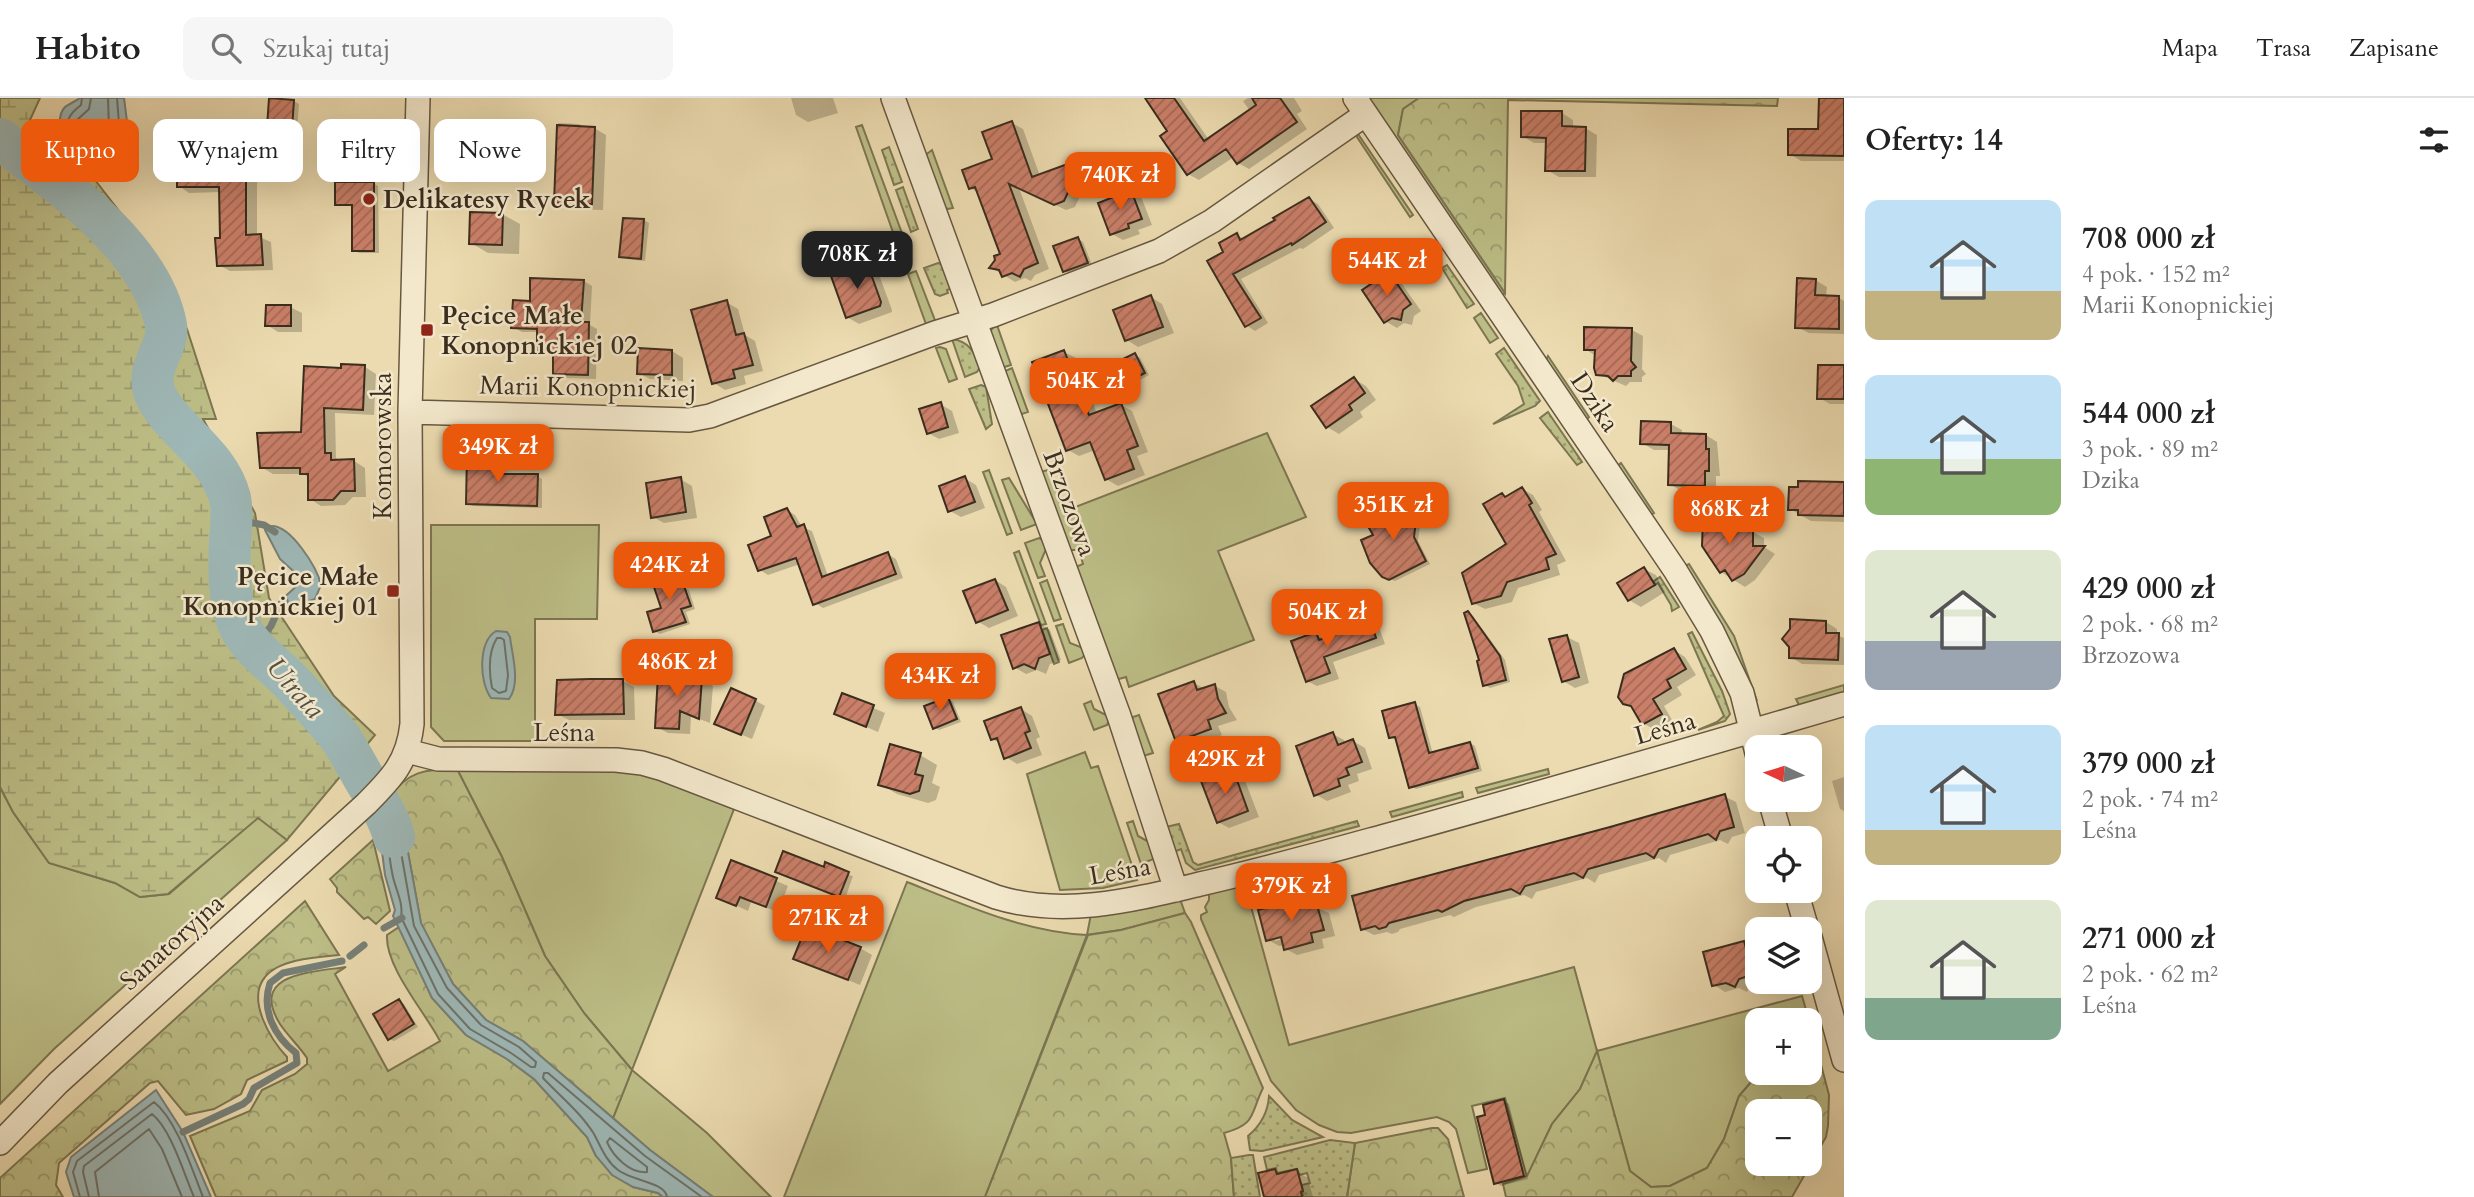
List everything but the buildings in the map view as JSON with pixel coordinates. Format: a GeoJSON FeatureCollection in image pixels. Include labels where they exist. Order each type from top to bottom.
{"type":"FeatureCollection","features":[{"type":"Feature","properties":{"kind":"street","name":"Komorowska"},"geometry":{"type":"LineString","coordinates":[[384,786],[407,751],[412,724],[410,412],[418,98]]}},
{"type":"Feature","properties":{"kind":"street","name":"Brzozowa"},"geometry":{"type":"LineString","coordinates":[[893,98],[1119,716],[1176,890]]}},
{"type":"Feature","properties":{"kind":"street","name":"Marii Konopnickiej"},"geometry":{"type":"LineString","coordinates":[[410,412],[675,420],[703,418],[974,321],[1146,256],[1176,242],[1212,221],[1360,106]]}},
{"type":"Feature","properties":{"kind":"street","name":"Dzika"},"geometry":{"type":"LineString","coordinates":[[1360,106],[1672,565],[1712,631],[1735,677],[1748,708],[1753,735]]}},
{"type":"Feature","properties":{"kind":"street","name":"Leśna"},"geometry":{"type":"LineString","coordinates":[[1771,735],[1844,704]]}},
{"type":"Feature","properties":{"kind":"street","name":"Leśna"},"geometry":{"type":"LineString","coordinates":[[407,751],[438,759],[616,760],[642,763],[985,893],[1017,902],[1079,906],[1176,890],[1311,857],[1587,780],[1745,744]]}},
{"type":"Feature","properties":{"kind":"street","name":"Sanatoryjna"},"geometry":{"type":"LineString","coordinates":[[0,1143],[68,1074],[384,786]]}},
{"type":"Feature","properties":{"kind":"street"},"geometry":{"type":"LineString","coordinates":[[1822,980],[1844,1060]]}},
{"type":"Feature","properties":{"kind":"green space"},"geometry":{"type":"Polygon","coordinates":[[[0,98],[40,98],[30,119],[21,119],[21,182],[96,182],[144,243],[166,282],[187,329],[216,419],[203,419],[255,513],[269,598],[334,696],[375,735],[287,840],[258,818],[168,894],[140,897],[115,883],[49,863],[13,812],[0,787],[0,98]]]}},
{"type":"Feature","properties":{"kind":"green space"},"geometry":{"type":"Polygon","coordinates":[[[1367,98],[1419,98],[1403,109],[1398,135],[1505,293],[1502,296],[1367,98]]]}},
{"type":"Feature","properties":{"kind":"green space"},"geometry":{"type":"Polygon","coordinates":[[[1419,98],[1778,98],[1777,106],[1508,100],[1505,293],[1398,135],[1403,109],[1419,98]]]}},
{"type":"Feature","properties":{"kind":"green space"},"geometry":{"type":"Polygon","coordinates":[[[862,125],[910,255],[902,258],[856,127],[862,125]]]}},
{"type":"Feature","properties":{"kind":"green space"},"geometry":{"type":"Polygon","coordinates":[[[1355,134],[1358,134],[1413,215],[1410,217],[1355,134]]]}},
{"type":"Feature","properties":{"kind":"green space"},"geometry":{"type":"Polygon","coordinates":[[[889,147],[902,182],[894,185],[882,150],[889,147]]]}},
{"type":"Feature","properties":{"kind":"green space"},"geometry":{"type":"Polygon","coordinates":[[[932,150],[953,208],[943,207],[924,156],[932,150]]]}},
{"type":"Feature","properties":{"kind":"green space"},"geometry":{"type":"Polygon","coordinates":[[[903,187],[918,229],[911,232],[896,190],[903,187]]]}},
{"type":"Feature","properties":{"kind":"green space"},"geometry":{"type":"Polygon","coordinates":[[[938,263],[943,265],[952,288],[940,296],[935,294],[924,268],[938,263]]]}},
{"type":"Feature","properties":{"kind":"green space"},"geometry":{"type":"Polygon","coordinates":[[[1447,265],[1474,304],[1467,308],[1442,268],[1447,265]]]}},
{"type":"Feature","properties":{"kind":"green space"},"geometry":{"type":"Polygon","coordinates":[[[916,271],[936,323],[927,327],[908,274],[916,271]]]}},
{"type":"Feature","properties":{"kind":"green space"},"geometry":{"type":"Polygon","coordinates":[[[1481,313],[1498,338],[1490,343],[1474,318],[1481,313]]]}},
{"type":"Feature","properties":{"kind":"green space"},"geometry":{"type":"Polygon","coordinates":[[[997,325],[1011,365],[1001,368],[990,332],[997,325]]]}},
{"type":"Feature","properties":{"kind":"green space"},"geometry":{"type":"Polygon","coordinates":[[[952,339],[963,342],[970,348],[980,367],[977,372],[965,377],[952,339]]]}},
{"type":"Feature","properties":{"kind":"green space"},"geometry":{"type":"Polygon","coordinates":[[[936,348],[946,349],[957,379],[949,382],[936,348]]]}},
{"type":"Feature","properties":{"kind":"green space"},"geometry":{"type":"Polygon","coordinates":[[[1504,348],[1540,401],[1535,406],[1493,424],[1524,404],[1518,386],[1496,354],[1504,348]]]}},
{"type":"Feature","properties":{"kind":"green space"},"geometry":{"type":"Polygon","coordinates":[[[1548,356],[1589,417],[1586,420],[1546,360],[1548,356]]]}},
{"type":"Feature","properties":{"kind":"green space"},"geometry":{"type":"Polygon","coordinates":[[[1012,368],[1028,412],[1022,414],[1017,412],[1003,372],[1012,368]]]}},
{"type":"Feature","properties":{"kind":"green space"},"geometry":{"type":"Polygon","coordinates":[[[981,385],[986,387],[992,424],[986,429],[969,389],[981,385]]]}},
{"type":"Feature","properties":{"kind":"green space"},"geometry":{"type":"Polygon","coordinates":[[[1548,412],[1582,462],[1577,465],[1540,418],[1548,412]]]}},
{"type":"Feature","properties":{"kind":"green space"},"geometry":{"type":"Polygon","coordinates":[[[1267,433],[1306,517],[1218,551],[1254,640],[1129,687],[1126,677],[1119,679],[1114,676],[1075,571],[1083,564],[1079,550],[1068,550],[1039,472],[1049,470],[1065,511],[1267,433]]]}},
{"type":"Feature","properties":{"kind":"green space"},"geometry":{"type":"Polygon","coordinates":[[[1621,463],[1654,513],[1650,515],[1617,466],[1621,463]]]}},
{"type":"Feature","properties":{"kind":"green space"},"geometry":{"type":"Polygon","coordinates":[[[989,470],[1012,533],[1007,535],[983,472],[989,470]]]}},
{"type":"Feature","properties":{"kind":"green space"},"geometry":{"type":"Polygon","coordinates":[[[1009,478],[1037,524],[1021,530],[1002,480],[1009,478]]]}},
{"type":"Feature","properties":{"kind":"green space"},"geometry":{"type":"Polygon","coordinates":[[[431,525],[599,525],[597,619],[535,619],[535,741],[444,741],[431,727],[431,525]]]}},
{"type":"Feature","properties":{"kind":"green space"},"geometry":{"type":"Polygon","coordinates":[[[1039,538],[1043,540],[1046,549],[1040,563],[1045,576],[1038,578],[1025,543],[1039,538]]]}},
{"type":"Feature","properties":{"kind":"green space"},"geometry":{"type":"Polygon","coordinates":[[[1019,551],[1046,624],[1041,625],[1014,553],[1019,551]]]}},
{"type":"Feature","properties":{"kind":"green space"},"geometry":{"type":"Polygon","coordinates":[[[1689,564],[1734,636],[1757,701],[1685,566],[1689,564]]]}},
{"type":"Feature","properties":{"kind":"green space"},"geometry":{"type":"Polygon","coordinates":[[[1660,577],[1679,607],[1672,611],[1658,583],[1655,585],[1654,581],[1660,577]]]}},
{"type":"Feature","properties":{"kind":"green space"},"geometry":{"type":"Polygon","coordinates":[[[1047,580],[1061,619],[1054,621],[1040,583],[1047,580]]]}},
{"type":"Feature","properties":{"kind":"green space"},"geometry":{"type":"Polygon","coordinates":[[[1063,624],[1070,643],[1083,648],[1085,654],[1069,663],[1056,626],[1063,624]]]}},
{"type":"Feature","properties":{"kind":"green space"},"geometry":{"type":"Polygon","coordinates":[[[1047,628],[1059,662],[1054,664],[1042,630],[1047,628]]]}},
{"type":"Feature","properties":{"kind":"green space"},"geometry":{"type":"Polygon","coordinates":[[[1692,632],[1722,691],[1730,714],[1725,721],[1698,730],[1724,716],[1688,634],[1692,632]]]}},
{"type":"Feature","properties":{"kind":"green space"},"geometry":{"type":"Polygon","coordinates":[[[1844,685],[1844,694],[1800,707],[1796,699],[1844,685]]]}},
{"type":"Feature","properties":{"kind":"green space"},"geometry":{"type":"Polygon","coordinates":[[[1091,701],[1094,709],[1108,716],[1109,720],[1107,725],[1094,730],[1084,704],[1091,701]]]}},
{"type":"Feature","properties":{"kind":"green space"},"geometry":{"type":"Polygon","coordinates":[[[1139,715],[1153,753],[1143,756],[1131,722],[1133,717],[1139,715]]]}},
{"type":"Feature","properties":{"kind":"green space"},"geometry":{"type":"Polygon","coordinates":[[[1085,752],[1091,768],[1098,766],[1137,880],[1103,888],[1060,890],[1027,774],[1085,752]]]}},
{"type":"Feature","properties":{"kind":"green space"},"geometry":{"type":"Polygon","coordinates":[[[457,769],[606,769],[648,775],[734,809],[632,1070],[584,1013],[545,956],[502,857],[457,769]]]}},
{"type":"Feature","properties":{"kind":"green space"},"geometry":{"type":"Polygon","coordinates":[[[457,769],[502,857],[545,956],[584,1013],[632,1070],[613,1118],[523,1041],[486,1020],[453,984],[421,924],[401,814],[389,797],[404,781],[418,773],[457,769]]]}},
{"type":"Feature","properties":{"kind":"green space"},"geometry":{"type":"Polygon","coordinates":[[[1548,769],[1549,774],[1478,793],[1476,788],[1548,769]]]}},
{"type":"Feature","properties":{"kind":"green space"},"geometry":{"type":"Polygon","coordinates":[[[0,787],[13,812],[49,863],[115,883],[140,897],[169,894],[258,817],[287,840],[54,1049],[0,1104],[0,787]]]}},
{"type":"Feature","properties":{"kind":"green space"},"geometry":{"type":"Polygon","coordinates":[[[1462,792],[1463,797],[1392,817],[1390,812],[1462,792]]]}},
{"type":"Feature","properties":{"kind":"green space"},"geometry":{"type":"Polygon","coordinates":[[[1133,821],[1138,836],[1151,843],[1156,858],[1141,864],[1127,823],[1133,821]]]}},
{"type":"Feature","properties":{"kind":"green space"},"geometry":{"type":"Polygon","coordinates":[[[1357,821],[1359,826],[1195,870],[1186,863],[1181,849],[1174,852],[1166,827],[1179,824],[1193,862],[1198,865],[1357,821]]]}},
{"type":"Feature","properties":{"kind":"green space"},"geometry":{"type":"Polygon","coordinates":[[[373,840],[390,911],[376,924],[368,917],[364,919],[337,892],[330,879],[373,840]]]}},
{"type":"Feature","properties":{"kind":"green space"},"geometry":{"type":"Polygon","coordinates":[[[907,882],[1018,923],[1040,929],[1087,935],[985,1197],[784,1197],[907,882]]]}},
{"type":"Feature","properties":{"kind":"green space"},"geometry":{"type":"Polygon","coordinates":[[[1248,884],[1253,890],[1247,892],[1289,1045],[1574,967],[1597,1051],[1745,1011],[1745,1085],[1749,1085],[1739,1096],[1724,1139],[1707,1168],[1670,1186],[1651,1187],[1630,1171],[1597,1052],[1580,1089],[1552,1124],[1527,1177],[1505,1098],[1472,1106],[1487,1169],[1468,1173],[1456,1129],[1449,1122],[1437,1117],[1351,1133],[1337,1132],[1319,1125],[1296,1110],[1271,1081],[1201,919],[1201,915],[1207,912],[1205,907],[1209,892],[1248,884]]]}},
{"type":"Feature","properties":{"kind":"green space"},"geometry":{"type":"Polygon","coordinates":[[[1180,899],[1185,913],[1121,930],[1087,935],[1091,914],[1180,899]]]}},
{"type":"Feature","properties":{"kind":"green space"},"geometry":{"type":"Polygon","coordinates":[[[305,901],[339,955],[299,960],[280,966],[265,977],[260,986],[259,1008],[268,1030],[287,1061],[247,1080],[241,1094],[214,1109],[186,1115],[158,1081],[150,1083],[59,1163],[56,1185],[63,1197],[0,1197],[0,1178],[305,901]]]}},
{"type":"Feature","properties":{"kind":"green space"},"geometry":{"type":"Polygon","coordinates":[[[1185,913],[1263,1088],[1247,1122],[1224,1133],[1231,1158],[1234,1197],[985,1197],[1088,935],[1121,930],[1185,913]]]}},
{"type":"Feature","properties":{"kind":"green space"},"geometry":{"type":"Polygon","coordinates":[[[399,927],[432,998],[466,1035],[507,1059],[534,1079],[587,1137],[596,1156],[633,1187],[658,1193],[663,1197],[216,1197],[190,1136],[250,1111],[262,1090],[295,1074],[307,1064],[307,1058],[280,1024],[272,1007],[272,994],[278,985],[302,974],[346,967],[335,974],[388,1071],[440,1041],[392,961],[387,935],[399,927]]]}},
{"type":"Feature","properties":{"kind":"green space"},"geometry":{"type":"Polygon","coordinates":[[[1802,996],[1806,1008],[1757,1008],[1802,996]]]}},
{"type":"Feature","properties":{"kind":"green space"},"geometry":{"type":"Polygon","coordinates":[[[1597,1051],[1630,1171],[1651,1187],[1670,1186],[1707,1168],[1724,1139],[1739,1096],[1749,1085],[1822,1085],[1822,1068],[1829,1095],[1828,1126],[1822,1144],[1822,1099],[1745,1099],[1745,1176],[1804,1176],[1792,1197],[1506,1197],[1503,1184],[1527,1176],[1552,1124],[1580,1089],[1597,1051]]]}},
{"type":"Feature","properties":{"kind":"green space"},"geometry":{"type":"Polygon","coordinates":[[[632,1070],[707,1133],[771,1197],[713,1197],[650,1150],[613,1118],[632,1070]]]}},
{"type":"Feature","properties":{"kind":"green space"},"geometry":{"type":"Polygon","coordinates":[[[1269,1096],[1292,1120],[1323,1137],[1262,1151],[1250,1150],[1248,1136],[1263,1118],[1269,1096]]]}},
{"type":"Feature","properties":{"kind":"green space"},"geometry":{"type":"Polygon","coordinates":[[[1438,1128],[1448,1139],[1464,1197],[1347,1197],[1355,1143],[1438,1128]]]}},
{"type":"Feature","properties":{"kind":"green space"},"geometry":{"type":"Polygon","coordinates":[[[1330,1140],[1355,1143],[1347,1197],[1303,1197],[1302,1185],[1310,1183],[1307,1173],[1299,1175],[1297,1169],[1277,1173],[1276,1168],[1267,1170],[1264,1157],[1330,1140]]]}},
{"type":"Feature","properties":{"kind":"green space"},"geometry":{"type":"Polygon","coordinates":[[[1253,1155],[1260,1197],[1234,1197],[1231,1158],[1253,1155]]]}},
{"type":"Feature","properties":{"kind":"water"},"geometry":{"type":"Polygon","coordinates":[[[80,98],[124,98],[127,119],[60,119],[65,107],[80,98]]]}},
{"type":"Feature","properties":{"kind":"water"},"geometry":{"type":"Polygon","coordinates":[[[272,526],[287,533],[309,558],[321,585],[315,599],[282,610],[279,608],[279,602],[300,583],[301,578],[280,559],[265,530],[272,526]]]}},
{"type":"Feature","properties":{"kind":"water"},"geometry":{"type":"Polygon","coordinates":[[[496,631],[507,632],[510,637],[515,677],[509,699],[491,698],[484,682],[483,653],[490,636],[496,631]]]}},
{"type":"Feature","properties":{"kind":"water"},"geometry":{"type":"Polygon","coordinates":[[[389,797],[401,814],[421,923],[453,984],[486,1020],[523,1041],[650,1150],[713,1197],[663,1197],[658,1193],[633,1187],[612,1175],[596,1156],[587,1137],[534,1079],[507,1059],[466,1035],[432,998],[393,916],[395,910],[385,875],[379,828],[372,813],[389,797]]]}},
{"type":"Feature","properties":{"kind":"water"},"geometry":{"type":"Polygon","coordinates":[[[156,1090],[183,1132],[211,1197],[74,1197],[66,1172],[71,1157],[156,1090]]]}},
{"type":"Feature","properties":{"kind":"waterway","name":"Utrata"},"geometry":{"type":"LineString","coordinates":[[0,139],[100,220],[142,269],[157,296],[166,325],[164,342],[153,376],[156,396],[173,421],[216,468],[230,498],[230,583],[235,616],[243,633],[256,649],[292,683],[341,739],[383,810],[394,837]]}},
{"type":"Feature","properties":{"kind":"waterway"},"geometry":{"type":"LineString","coordinates":[[232,519],[264,525],[275,532]]}},
{"type":"Feature","properties":{"kind":"waterway"},"geometry":{"type":"LineString","coordinates":[[255,647],[285,601]]}},
{"type":"Feature","properties":{"kind":"waterway"},"geometry":{"type":"LineString","coordinates":[[384,928],[402,918]]}},
{"type":"Feature","properties":{"kind":"waterway"},"geometry":{"type":"LineString","coordinates":[[350,956],[364,945]]}},
{"type":"Feature","properties":{"kind":"waterway"},"geometry":{"type":"LineString","coordinates":[[183,1132],[243,1104],[249,1099],[254,1088],[297,1063],[296,1053],[281,1039],[271,1022],[267,1003],[270,983],[283,973],[342,961]]}},
{"type":"Feature","properties":{"kind":"place","name":"Delikatesy Rycek"},"geometry":{"type":"Point","coordinates":[369,199]}},
{"type":"Feature","properties":{"kind":"place","name":"Pęcice Małe Konopnickiej 02"},"geometry":{"type":"Point","coordinates":[427,330]}},
{"type":"Feature","properties":{"kind":"place","name":"Pęcice Małe Konopnickiej 01"},"geometry":{"type":"Point","coordinates":[393,591]}}]}
